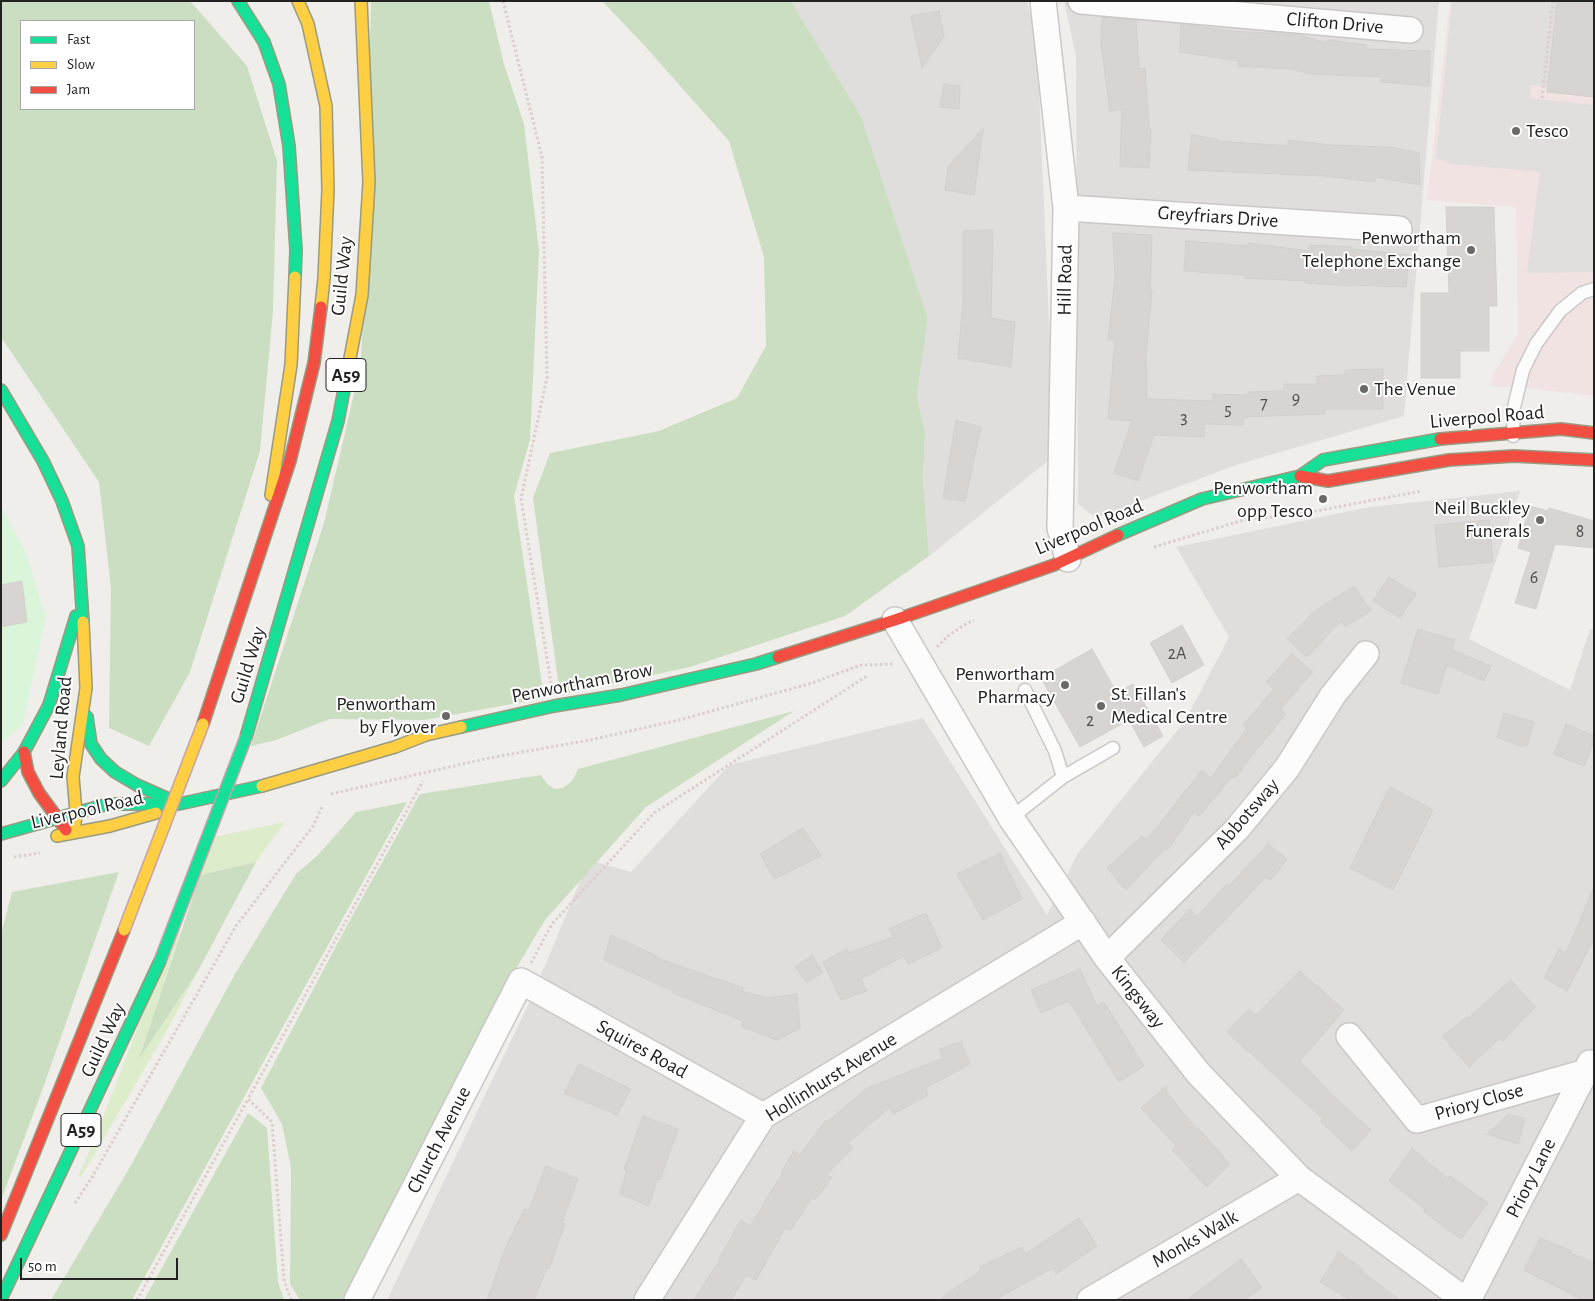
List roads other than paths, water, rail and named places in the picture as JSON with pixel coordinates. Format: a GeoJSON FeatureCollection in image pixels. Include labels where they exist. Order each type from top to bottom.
{"type":"FeatureCollection","features":[{"type":"Feature","properties":{"kind":"main road"},"geometry":{"type":"LineString","coordinates":[[238,1],[264,42],[279,84],[289,146],[296,250],[291,365],[264,534]]}},
{"type":"Feature","properties":{"kind":"main road","name":"Guild Way"},"geometry":{"type":"LineString","coordinates":[[1,1235],[124,930],[203,724],[264,534],[290,461],[314,363],[324,278],[328,190],[326,106],[308,24],[298,1]]}},
{"type":"Feature","properties":{"kind":"main road","name":"Guild Way"},"geometry":{"type":"LineString","coordinates":[[1,1299],[160,961],[246,737],[338,421],[362,295],[369,182],[362,1]]}},
{"type":"Feature","properties":{"kind":"main road","name":"Leyland Road"},"geometry":{"type":"LineString","coordinates":[[1,390],[43,461],[62,501],[78,546],[86,688],[73,777],[76,812],[72,833]]}},
{"type":"Feature","properties":{"kind":"main road","name":"Liverpool Road"},"geometry":{"type":"LineString","coordinates":[[895,620],[1068,559],[1142,524],[1202,499],[1300,476],[1323,460],[1418,442],[1561,429],[1594,433]]}},
{"type":"Feature","properties":{"kind":"main road","name":"Liverpool Road"},"geometry":{"type":"LineString","coordinates":[[1300,476],[1328,481],[1449,460],[1514,456],[1594,460]]}},
{"type":"Feature","properties":{"kind":"main road","name":"Leyland Road"},"geometry":{"type":"LineString","coordinates":[[1,781],[24,752],[49,705],[82,596]]}},
{"type":"Feature","properties":{"kind":"main road","name":"Penwortham Brow"},"geometry":{"type":"LineString","coordinates":[[277,783],[395,747],[426,735],[554,706],[621,695],[756,664],[895,620]]}},
{"type":"Feature","properties":{"kind":"main road"},"geometry":{"type":"LineString","coordinates":[[86,688],[88,728],[94,750],[115,772],[137,785],[179,804]]}},
{"type":"Feature","properties":{"kind":"main road"},"geometry":{"type":"LineString","coordinates":[[24,752],[28,772],[39,793],[67,832],[72,833]]}},
{"type":"Feature","properties":{"kind":"main road","name":"Liverpool Road"},"geometry":{"type":"LineString","coordinates":[[1,834],[108,804],[179,804],[277,783]]}},
{"type":"Feature","properties":{"kind":"main road","name":"Liverpool Road"},"geometry":{"type":"LineString","coordinates":[[45,838],[110,826],[150,816],[179,804]]}},
{"type":"Feature","properties":{"kind":"street","name":"Hill Road"},"geometry":{"type":"LineString","coordinates":[[1044,1],[1066,208],[1060,528],[1068,559]]}},
{"type":"Feature","properties":{"kind":"street","name":"Clifton Drive"},"geometry":{"type":"LineString","coordinates":[[1081,1],[1410,30]]}},
{"type":"Feature","properties":{"kind":"street","name":"Greyfriars Drive"},"geometry":{"type":"LineString","coordinates":[[1066,208],[1399,229]]}},
{"type":"Feature","properties":{"kind":"street","name":"Kingsway"},"geometry":{"type":"LineString","coordinates":[[895,620],[1011,818],[1107,958],[1199,1074],[1299,1178],[1467,1300]]}},
{"type":"Feature","properties":{"kind":"street","name":"Abbotsway"},"geometry":{"type":"LineString","coordinates":[[1107,958],[1237,829],[1287,768],[1333,695],[1366,654]]}},
{"type":"Feature","properties":{"kind":"street","name":"Hollinhurst Avenue"},"geometry":{"type":"LineString","coordinates":[[647,1300],[763,1116],[1084,922]]}},
{"type":"Feature","properties":{"kind":"street","name":"Squires Road"},"geometry":{"type":"LineString","coordinates":[[521,981],[763,1116]]}},
{"type":"Feature","properties":{"kind":"street","name":"Church Avenue"},"geometry":{"type":"LineString","coordinates":[[357,1300],[521,981]]}},
{"type":"Feature","properties":{"kind":"street","name":"Priory Close"},"geometry":{"type":"LineString","coordinates":[[1349,1036],[1417,1120],[1590,1064]]}},
{"type":"Feature","properties":{"kind":"street","name":"Priory Lane"},"geometry":{"type":"LineString","coordinates":[[1467,1300],[1590,1064]]}},
{"type":"Feature","properties":{"kind":"street","name":"Monks Walk"},"geometry":{"type":"LineString","coordinates":[[1090,1300],[1299,1178]]}},
{"type":"Feature","properties":{"kind":"lane"},"geometry":{"type":"LineString","coordinates":[[1514,456],[1514,407],[1523,370],[1536,344],[1560,311],[1582,293],[1594,289]]}},
{"type":"Feature","properties":{"kind":"lane"},"geometry":{"type":"LineString","coordinates":[[1025,690],[1055,751],[1063,777]]}},
{"type":"Feature","properties":{"kind":"lane"},"geometry":{"type":"LineString","coordinates":[[1011,818],[1063,777],[1114,748]]}},
{"type":"Feature","properties":{"kind":"place","name":"Tesco"},"geometry":{"type":"Point","coordinates":[1516,131]}},
{"type":"Feature","properties":{"kind":"place","name":"Penwortham Telephone Exchange"},"geometry":{"type":"Point","coordinates":[1471,250]}},
{"type":"Feature","properties":{"kind":"place","name":"The Venue"},"geometry":{"type":"Point","coordinates":[1364,389]}},
{"type":"Feature","properties":{"kind":"place","name":"Penwortham opp Tesco"},"geometry":{"type":"Point","coordinates":[1323,499]}},
{"type":"Feature","properties":{"kind":"place","name":"Neil Buckley Funerals"},"geometry":{"type":"Point","coordinates":[1540,520]}},
{"type":"Feature","properties":{"kind":"place","name":"Penwortham Pharmacy"},"geometry":{"type":"Point","coordinates":[1065,685]}},
{"type":"Feature","properties":{"kind":"place","name":"St. Fillan's Medical Centre"},"geometry":{"type":"Point","coordinates":[1101,706]}},
{"type":"Feature","properties":{"kind":"place","name":"Penwortham by Flyover"},"geometry":{"type":"Point","coordinates":[446,716]}}]}
